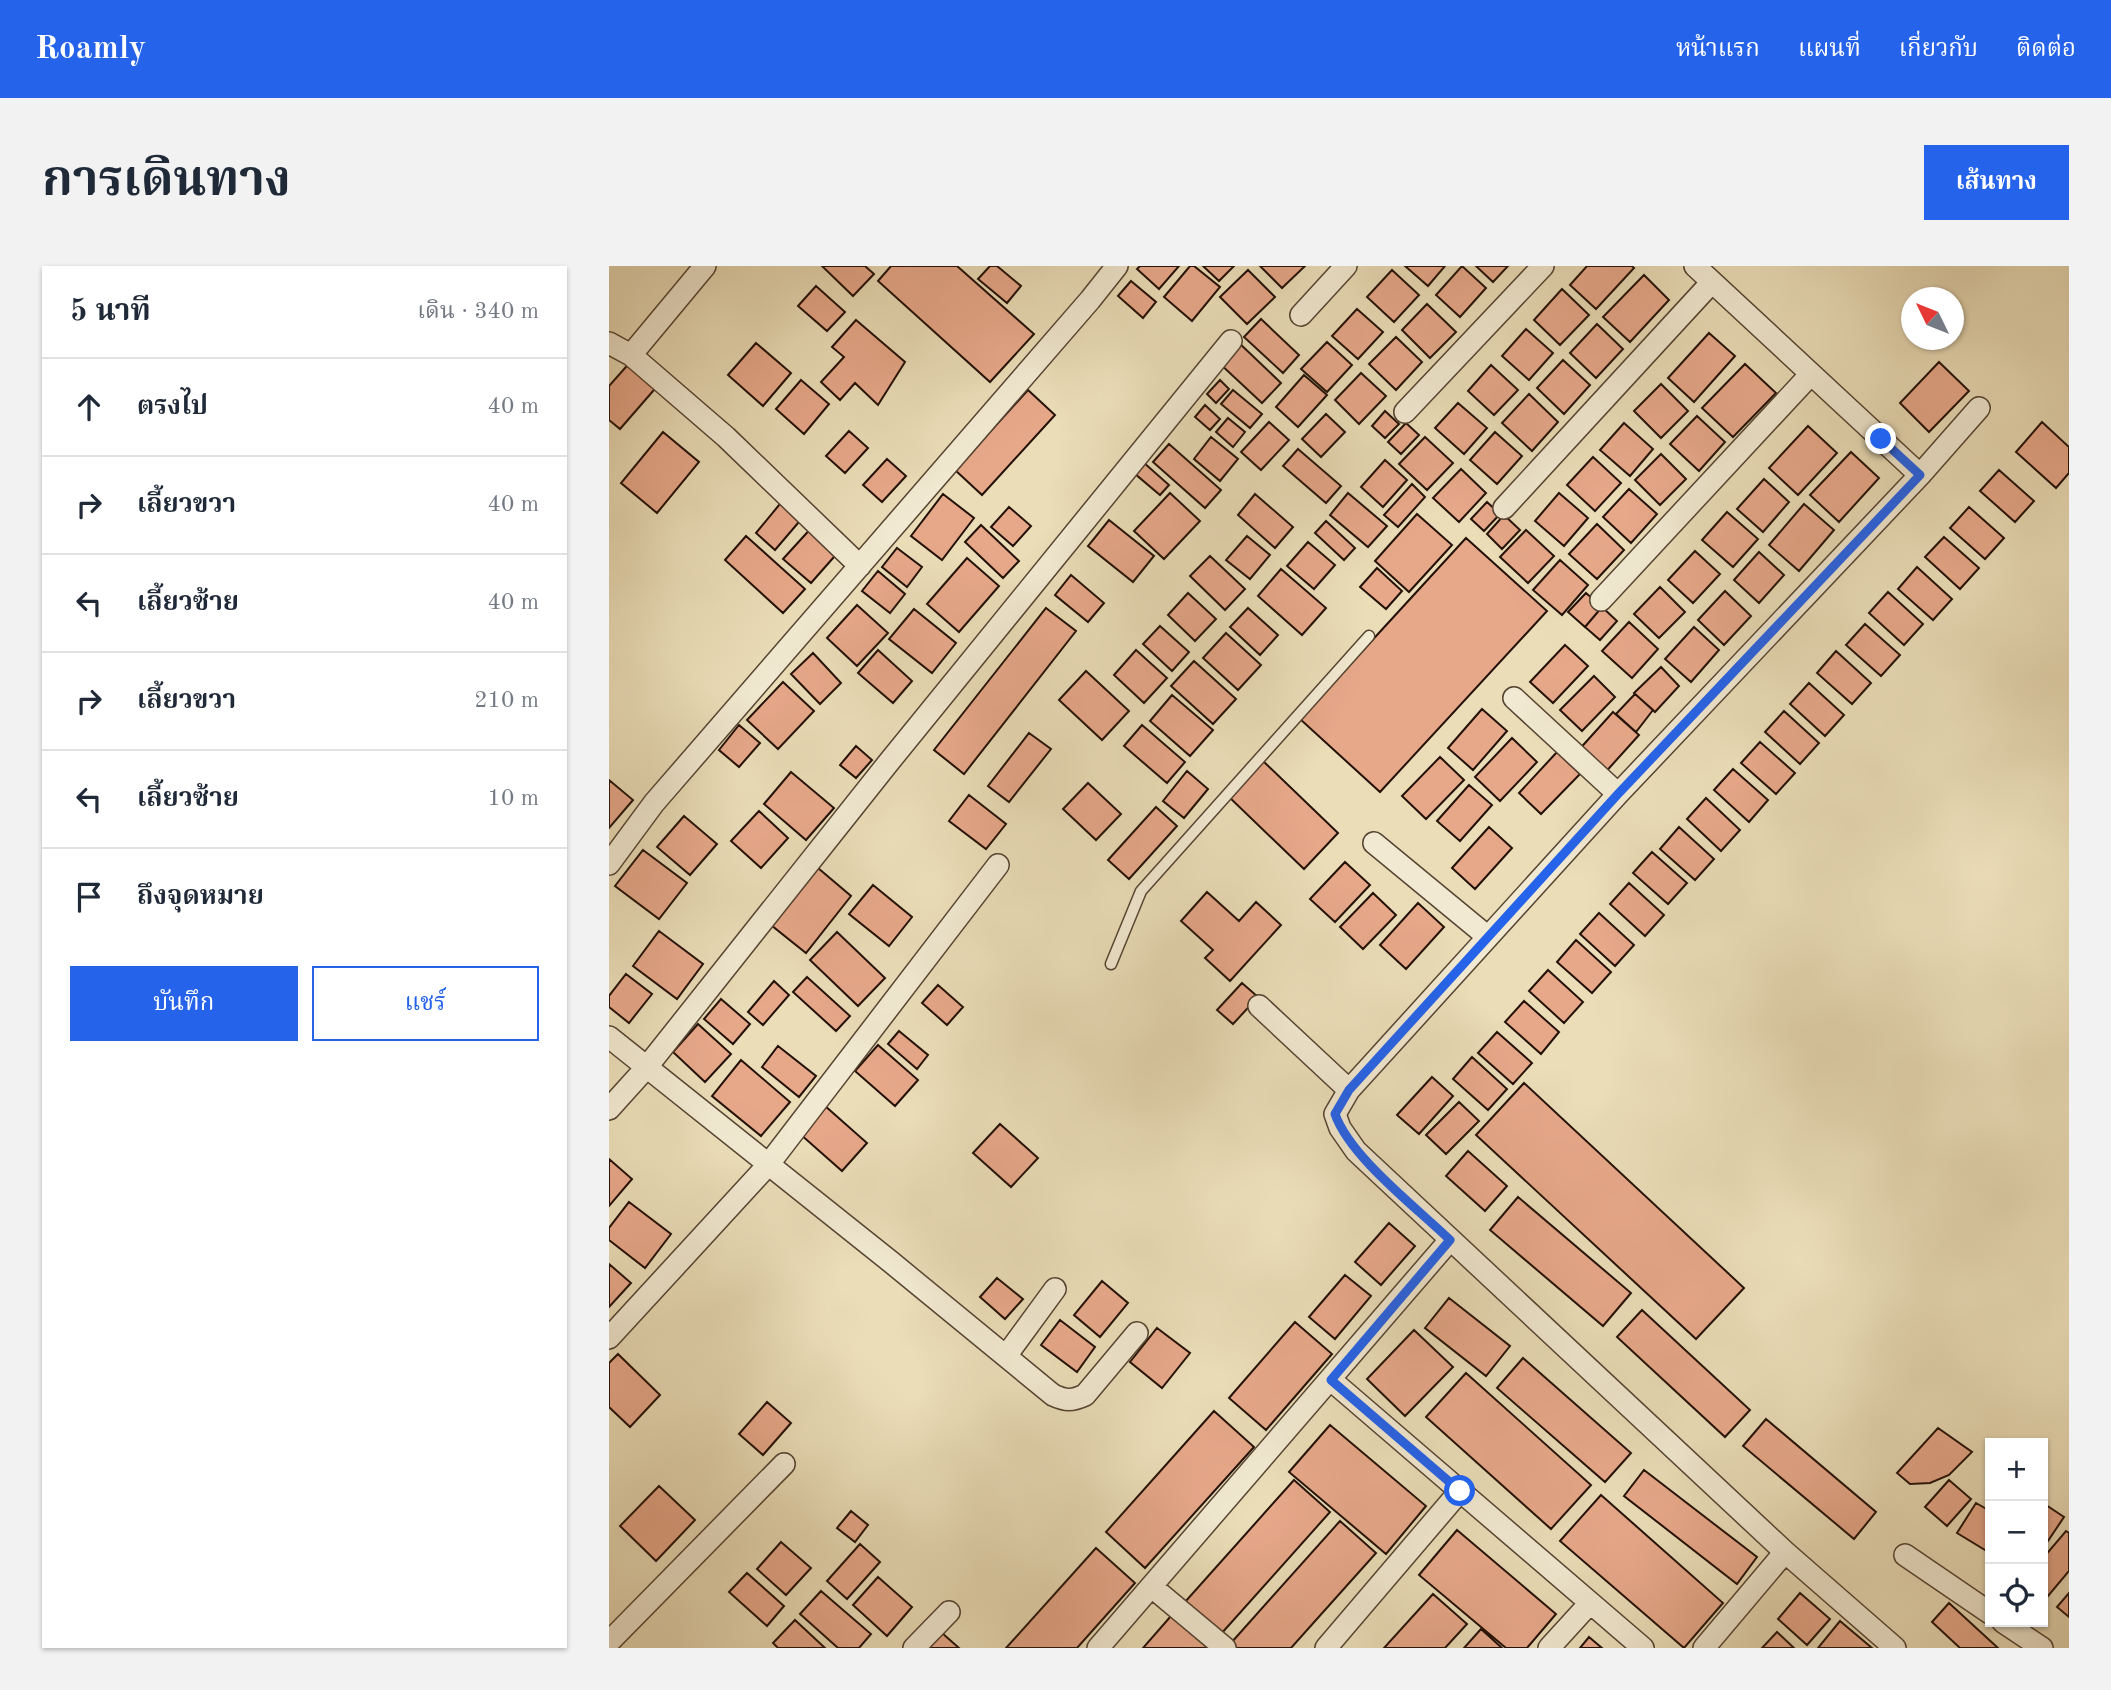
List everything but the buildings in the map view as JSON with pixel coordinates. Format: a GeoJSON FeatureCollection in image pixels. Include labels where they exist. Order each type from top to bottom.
{"type":"FeatureCollection","features":[{"type":"Feature","properties":{"kind":"street"},"geometry":{"type":"LineString","coordinates":[[631,355],[705,266]]}},
{"type":"Feature","properties":{"kind":"street"},"geometry":{"type":"LineString","coordinates":[[609,864],[654,803],[1117,266]]}},
{"type":"Feature","properties":{"kind":"street"},"geometry":{"type":"LineString","coordinates":[[1301,315],[1346,266]]}},
{"type":"Feature","properties":{"kind":"street"},"geometry":{"type":"LineString","coordinates":[[1405,412],[1543,266]]}},
{"type":"Feature","properties":{"kind":"street"},"geometry":{"type":"LineString","coordinates":[[1695,266],[1920,475]]}},
{"type":"Feature","properties":{"kind":"street"},"geometry":{"type":"LineString","coordinates":[[1504,508],[1713,282]]}},
{"type":"Feature","properties":{"kind":"street"},"geometry":{"type":"LineString","coordinates":[[609,1109],[646,1068],[880,773],[1231,341]]}},
{"type":"Feature","properties":{"kind":"street"},"geometry":{"type":"LineString","coordinates":[[609,343],[631,355],[726,437],[860,566]]}},
{"type":"Feature","properties":{"kind":"street"},"geometry":{"type":"LineString","coordinates":[[1601,600],[1811,374]]}},
{"type":"Feature","properties":{"kind":"street"},"geometry":{"type":"LineString","coordinates":[[1895,1648],[1785,1552],[1356,1151],[1340,1128],[1335,1114],[1349,1090],[1618,794],[1920,475],[1979,408]]}},
{"type":"Feature","properties":{"kind":"street"},"geometry":{"type":"LineString","coordinates":[[1514,698],[1618,794]]}},
{"type":"Feature","properties":{"kind":"street"},"geometry":{"type":"LineString","coordinates":[[1374,843],[1488,937]]}},
{"type":"Feature","properties":{"kind":"street"},"geometry":{"type":"LineString","coordinates":[[609,1338],[768,1165],[998,864]]}},
{"type":"Feature","properties":{"kind":"street"},"geometry":{"type":"LineString","coordinates":[[1259,1006],[1349,1090]]}},
{"type":"Feature","properties":{"kind":"street"},"geometry":{"type":"LineString","coordinates":[[609,1037],[1053,1395],[1064,1400],[1074,1400],[1085,1395],[1137,1333]]}},
{"type":"Feature","properties":{"kind":"street"},"geometry":{"type":"LineString","coordinates":[[1098,1648],[1450,1240]]}},
{"type":"Feature","properties":{"kind":"street"},"geometry":{"type":"LineString","coordinates":[[1006,1356],[1055,1289]]}},
{"type":"Feature","properties":{"kind":"street"},"geometry":{"type":"LineString","coordinates":[[1331,1380],[1643,1648]]}},
{"type":"Feature","properties":{"kind":"street"},"geometry":{"type":"LineString","coordinates":[[609,1642],[784,1464]]}},
{"type":"Feature","properties":{"kind":"street"},"geometry":{"type":"LineString","coordinates":[[1326,1648],[1460,1491]]}},
{"type":"Feature","properties":{"kind":"street"},"geometry":{"type":"LineString","coordinates":[[1704,1648],[1785,1552]]}},
{"type":"Feature","properties":{"kind":"street"},"geometry":{"type":"LineString","coordinates":[[1905,1555],[1985,1610]]}},
{"type":"Feature","properties":{"kind":"street"},"geometry":{"type":"LineString","coordinates":[[1152,1587],[1225,1648]]}},
{"type":"Feature","properties":{"kind":"street"},"geometry":{"type":"LineString","coordinates":[[1549,1648],[1590,1603]]}},
{"type":"Feature","properties":{"kind":"street"},"geometry":{"type":"LineString","coordinates":[[914,1648],[949,1612]]}},
{"type":"Feature","properties":{"kind":"street"},"geometry":{"type":"LineString","coordinates":[[2010,1627],[2042,1648]]}},
{"type":"Feature","properties":{"kind":"lane"},"geometry":{"type":"LineString","coordinates":[[1111,964],[1141,891],[1369,636]]}},
{"type":"Feature","properties":{"kind":"route"},"geometry":{"type":"LineString","coordinates":[[1460,1491],[1331,1380],[1450,1240],[1356,1151],[1340,1128],[1335,1114],[1349,1090],[1618,794],[1920,475],[1881,439]]}}]}
